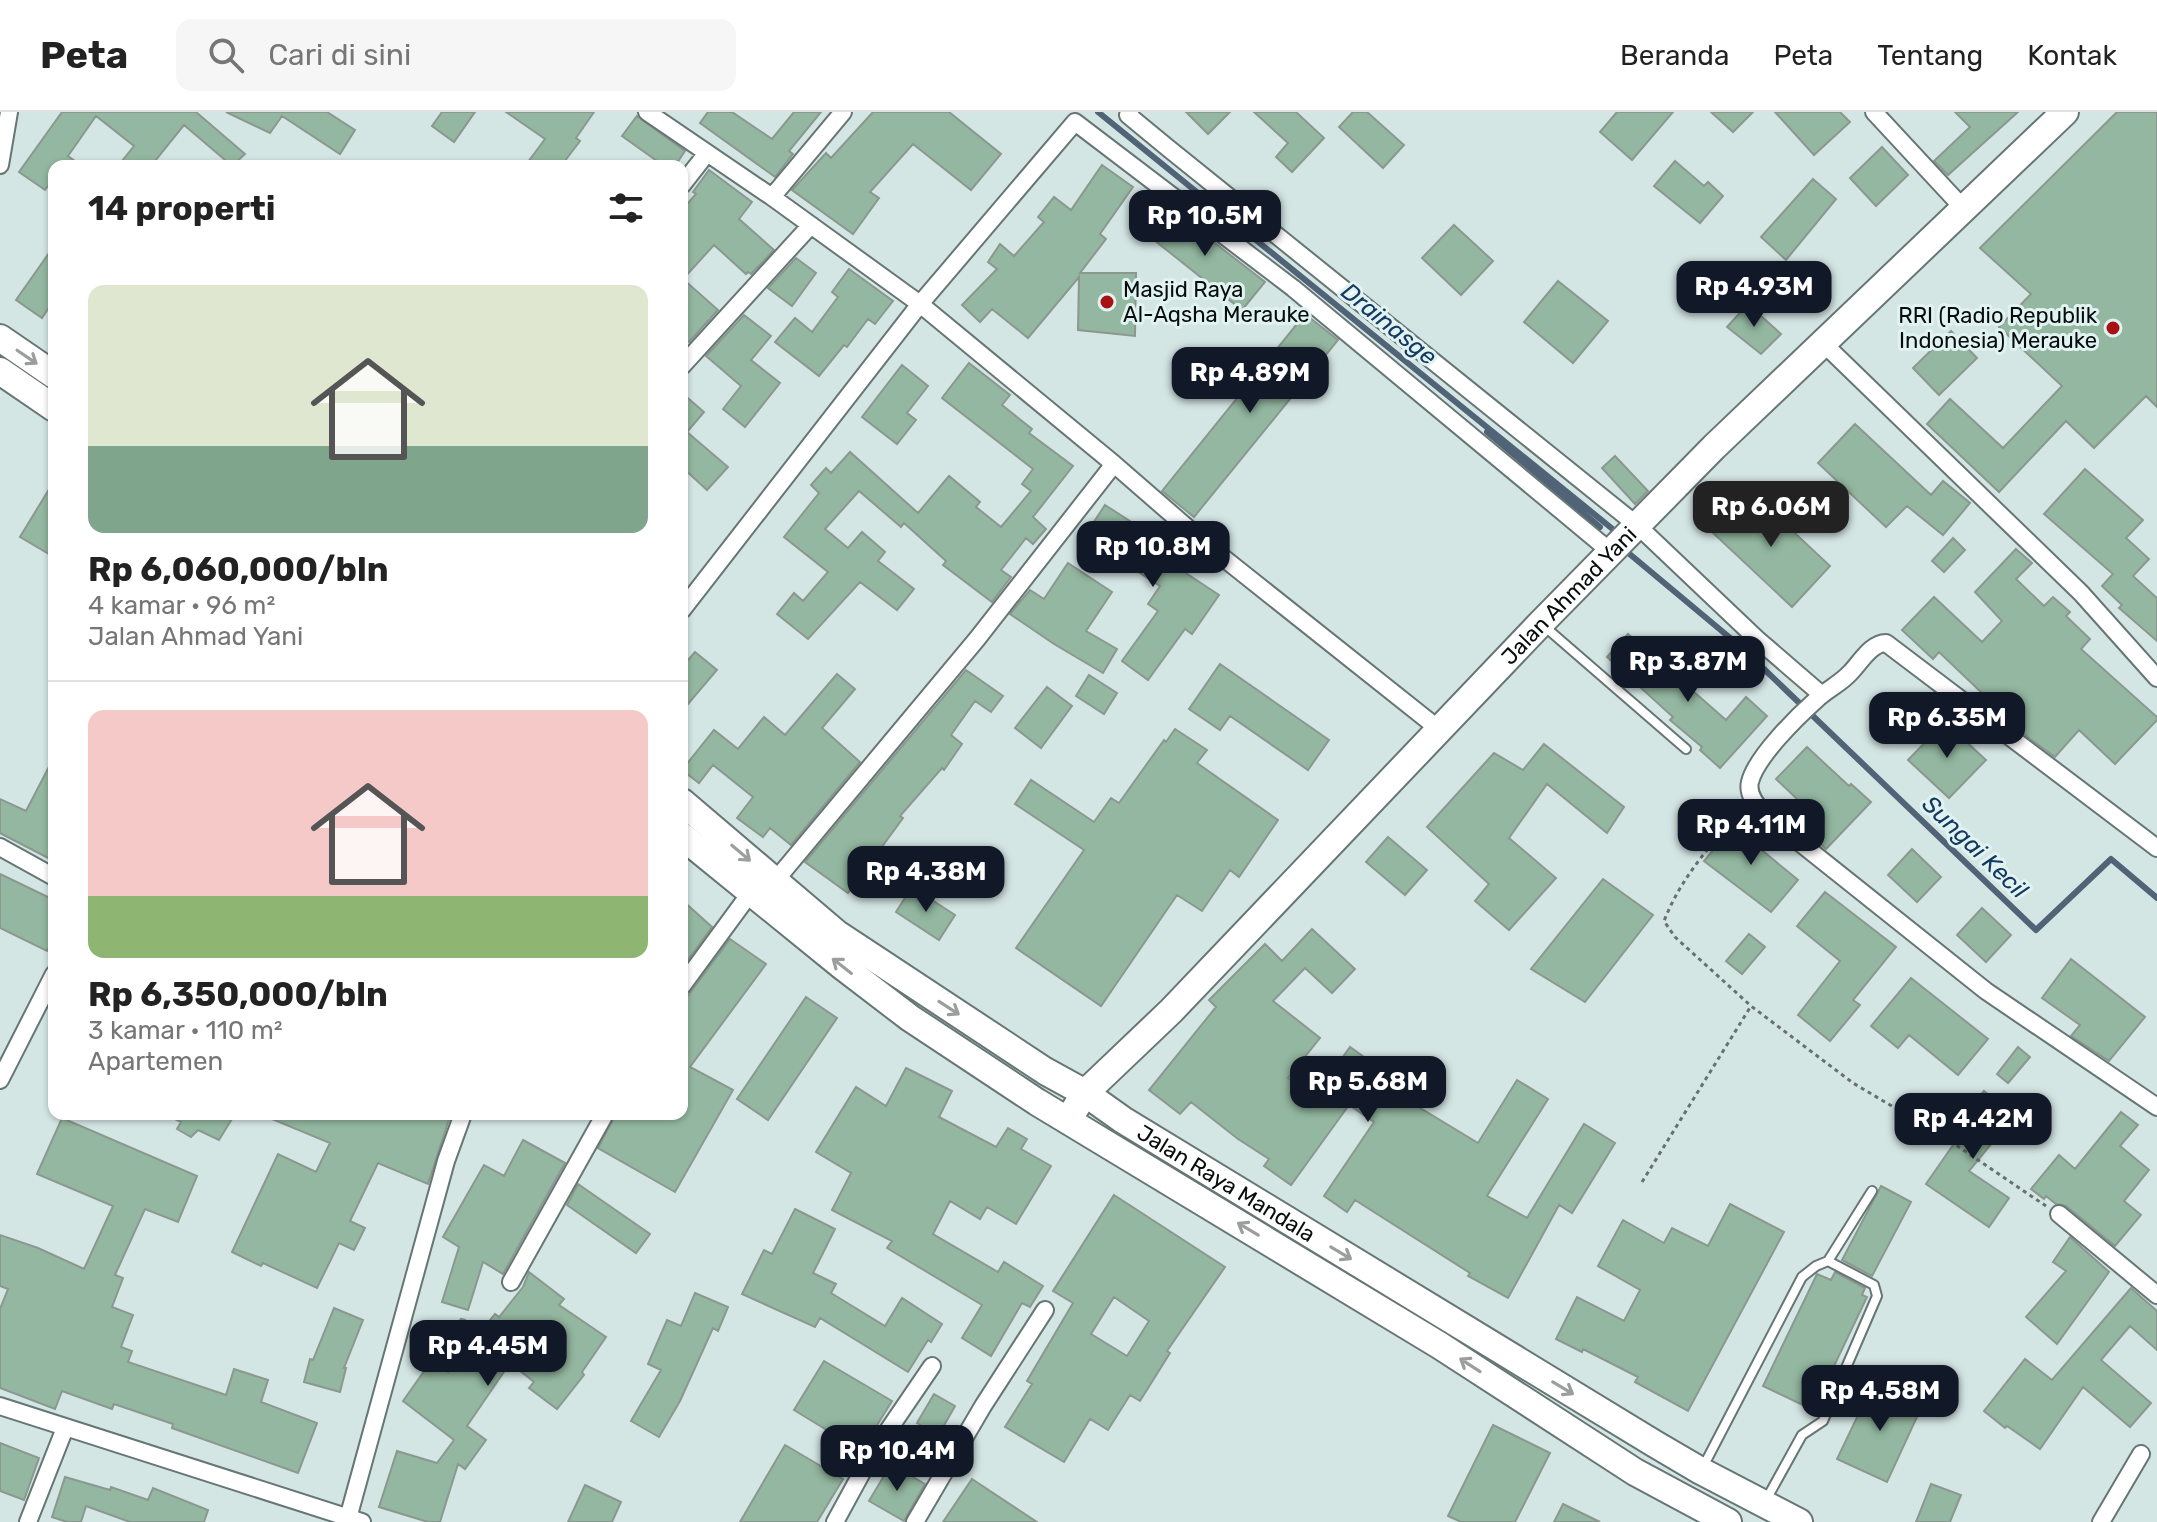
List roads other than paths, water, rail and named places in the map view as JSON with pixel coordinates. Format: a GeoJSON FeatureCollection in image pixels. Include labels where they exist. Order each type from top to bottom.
{"type":"FeatureCollection","features":[{"type":"Feature","properties":{"kind":"highway","name":"Jalan Ahmad Yani"},"geometry":{"type":"LineString","coordinates":[[1068,1120],[1085,1093],[1171,1011],[1541,623],[1714,447],[2065,112]]}},
{"type":"Feature","properties":{"kind":"highway"},"geometry":{"type":"LineString","coordinates":[[0,338],[48,371]]}},
{"type":"Feature","properties":{"kind":"highway"},"geometry":{"type":"LineString","coordinates":[[0,371],[48,404]]}},
{"type":"Feature","properties":{"kind":"highway","name":"Jalan Raya Mandala"},"geometry":{"type":"LineString","coordinates":[[688,807],[836,933],[1045,1071],[1655,1444],[1799,1522]]}},
{"type":"Feature","properties":{"kind":"highway","name":"Jalan Raya Mandala"},"geometry":{"type":"LineString","coordinates":[[688,841],[910,1018],[1068,1120],[1439,1345],[1635,1472],[1728,1522]]}},
{"type":"Feature","properties":{"kind":"highway"},"geometry":{"type":"LineString","coordinates":[[1635,1472],[1655,1444]]}},
{"type":"Feature","properties":{"kind":"street"},"geometry":{"type":"LineString","coordinates":[[0,165],[9,112]]}},
{"type":"Feature","properties":{"kind":"street"},"geometry":{"type":"LineString","coordinates":[[647,112],[920,304],[1206,544],[1440,730]]}},
{"type":"Feature","properties":{"kind":"street"},"geometry":{"type":"LineString","coordinates":[[772,197],[843,112]]}},
{"type":"Feature","properties":{"kind":"street"},"geometry":{"type":"LineString","coordinates":[[1874,112],[1964,209]]}},
{"type":"Feature","properties":{"kind":"street"},"geometry":{"type":"LineString","coordinates":[[1127,113],[1624,539]]}},
{"type":"Feature","properties":{"kind":"street"},"geometry":{"type":"LineString","coordinates":[[688,602],[1068,117],[1757,639],[1819,697]]}},
{"type":"Feature","properties":{"kind":"street"},"geometry":{"type":"LineString","coordinates":[[688,177],[707,153]]}},
{"type":"Feature","properties":{"kind":"street"},"geometry":{"type":"LineString","coordinates":[[688,359],[811,225]]}},
{"type":"Feature","properties":{"kind":"street"},"geometry":{"type":"LineString","coordinates":[[1822,342],[2081,593],[2157,678]]}},
{"type":"Feature","properties":{"kind":"street"},"geometry":{"type":"LineString","coordinates":[[775,881],[977,639],[1114,464]]}},
{"type":"Feature","properties":{"kind":"street"},"geometry":{"type":"LineString","coordinates":[[2157,848],[1891,645],[1877,644],[1848,675],[1798,718],[1774,745],[1751,778],[1749,787],[1751,797],[1764,814],[1975,982],[2157,1107]]}},
{"type":"Feature","properties":{"kind":"street"},"geometry":{"type":"LineString","coordinates":[[0,847],[48,874]]}},
{"type":"Feature","properties":{"kind":"street"},"geometry":{"type":"LineString","coordinates":[[688,978],[751,892]]}},
{"type":"Feature","properties":{"kind":"street"},"geometry":{"type":"LineString","coordinates":[[0,1080],[48,986]]}},
{"type":"Feature","properties":{"kind":"street"},"geometry":{"type":"LineString","coordinates":[[0,1406],[353,1521],[441,1176],[461,1120]]}},
{"type":"Feature","properties":{"kind":"street"},"geometry":{"type":"LineString","coordinates":[[511,1282],[602,1120]]}},
{"type":"Feature","properties":{"kind":"street"},"geometry":{"type":"LineString","coordinates":[[2059,1214],[2157,1295]]}},
{"type":"Feature","properties":{"kind":"street"},"geometry":{"type":"LineString","coordinates":[[915,1522],[983,1406],[1045,1310]]}},
{"type":"Feature","properties":{"kind":"street"},"geometry":{"type":"LineString","coordinates":[[835,1522],[872,1454],[932,1366]]}},
{"type":"Feature","properties":{"kind":"street"},"geometry":{"type":"LineString","coordinates":[[28,1522],[65,1428]]}},
{"type":"Feature","properties":{"kind":"street"},"geometry":{"type":"LineString","coordinates":[[2101,1522],[2141,1454]]}},
{"type":"Feature","properties":{"kind":"lane"},"geometry":{"type":"LineString","coordinates":[[1541,623],[1686,749]]}},
{"type":"Feature","properties":{"kind":"lane"},"geometry":{"type":"LineString","coordinates":[[1701,1471],[1802,1277],[1828,1261],[1872,1191]]}},
{"type":"Feature","properties":{"kind":"lane"},"geometry":{"type":"LineString","coordinates":[[1764,1504],[1802,1435],[1823,1421],[1877,1296],[1874,1285],[1828,1261]]}},
{"type":"Feature","properties":{"kind":"waterway","name":"Sungai Kecil"},"geometry":{"type":"LineString","coordinates":[[1098,112],[1620,535]]}},
{"type":"Feature","properties":{"kind":"waterway","name":"Sungai Kecil"},"geometry":{"type":"LineString","coordinates":[[1487,432],[1600,527]]}},
{"type":"Feature","properties":{"kind":"waterway","name":"Sungai Kecil"},"geometry":{"type":"LineString","coordinates":[[1626,551],[1741,647],[2036,930],[2111,859],[2157,898]]}},
{"type":"Feature","properties":{"kind":"place","name":"Masjid Raya Al-Aqsha Merauke"},"geometry":{"type":"Point","coordinates":[1107,302]}},
{"type":"Feature","properties":{"kind":"place","name":"RRI (Radio Republik Indonesia) Merauke"},"geometry":{"type":"Point","coordinates":[2113,328]}},
{"type":"Feature","properties":{"kind":"water label","name":"Drainasge"},"geometry":{"type":"Point","coordinates":[1389,324]}}]}
